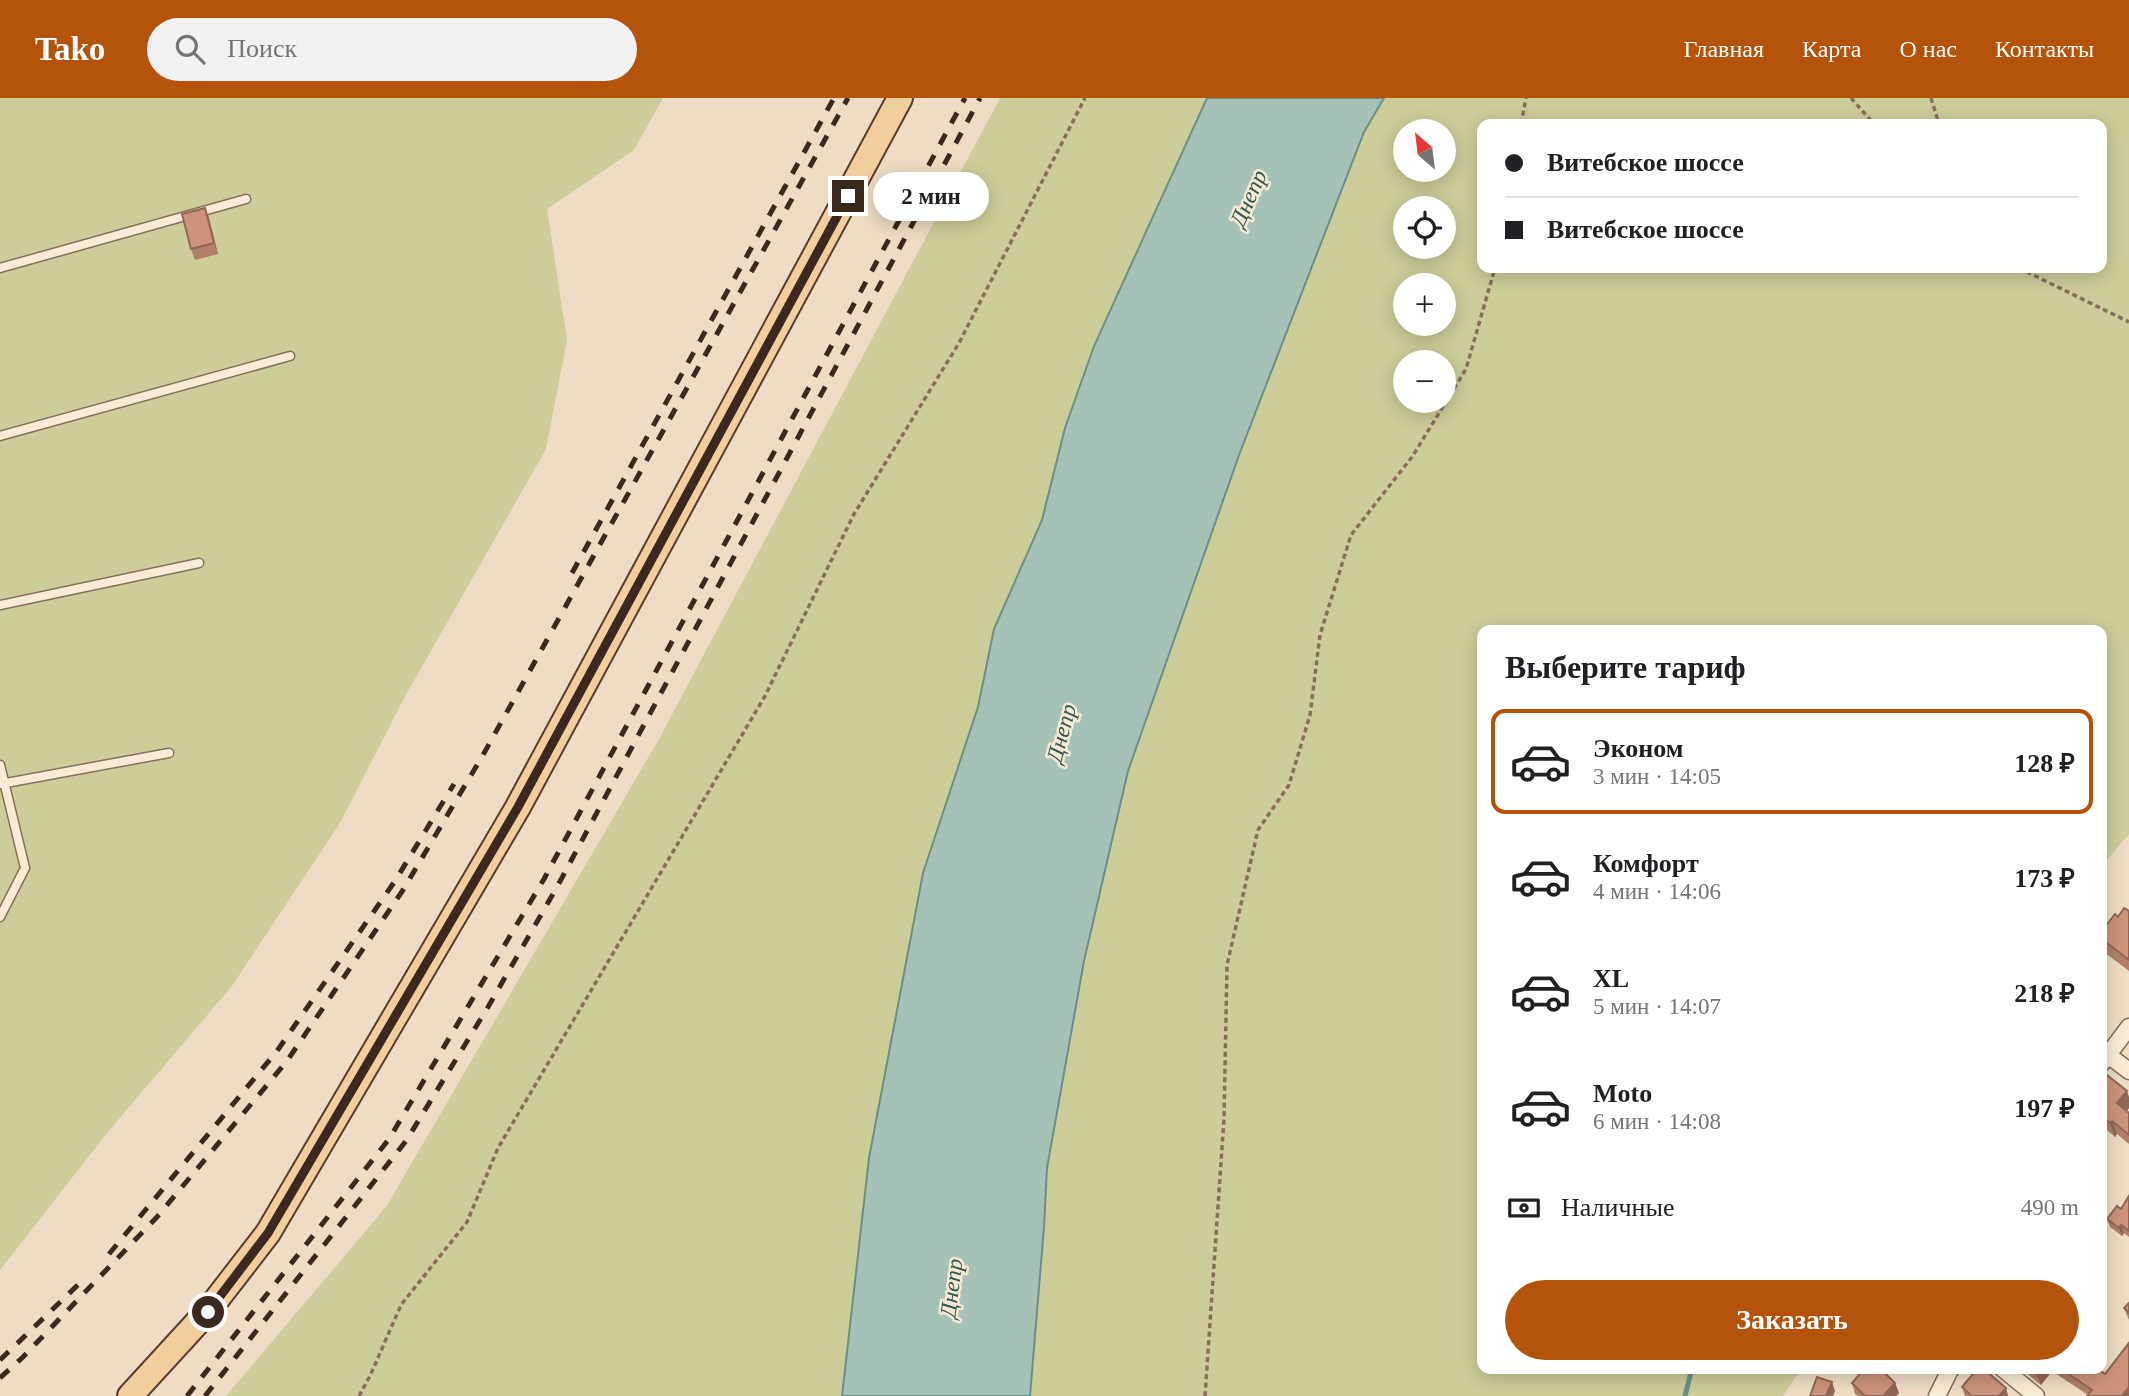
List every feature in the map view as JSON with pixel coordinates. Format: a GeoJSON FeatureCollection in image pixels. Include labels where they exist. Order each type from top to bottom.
{"type":"FeatureCollection","features":[{"type":"Feature","properties":{"kind":"main road"},"geometry":{"type":"LineString","coordinates":[[130,1396],[208,1312],[268,1233],[518,807],[900,98]]}},
{"type":"Feature","properties":{"kind":"street"},"geometry":{"type":"LineString","coordinates":[[2107,1056],[2129,1027]]}},
{"type":"Feature","properties":{"kind":"street"},"geometry":{"type":"LineString","coordinates":[[2107,1060],[2129,1071]]}},
{"type":"Feature","properties":{"kind":"street"},"geometry":{"type":"LineString","coordinates":[[1937,1396],[1948,1374]]}},
{"type":"Feature","properties":{"kind":"street"},"geometry":{"type":"LineString","coordinates":[[2009,1374],[2036,1396]]}},
{"type":"Feature","properties":{"kind":"lane"},"geometry":{"type":"LineString","coordinates":[[0,268],[246,199]]}},
{"type":"Feature","properties":{"kind":"lane"},"geometry":{"type":"LineString","coordinates":[[0,436],[290,356]]}},
{"type":"Feature","properties":{"kind":"lane"},"geometry":{"type":"LineString","coordinates":[[0,605],[199,563]]}},
{"type":"Feature","properties":{"kind":"lane"},"geometry":{"type":"LineString","coordinates":[[2,783],[169,753]]}},
{"type":"Feature","properties":{"kind":"lane"},"geometry":{"type":"LineString","coordinates":[[0,765],[2,783],[25,868],[0,917]]}},
{"type":"Feature","properties":{"kind":"path"},"geometry":{"type":"LineString","coordinates":[[359,1396],[401,1305],[467,1222],[498,1148],[765,696],[854,514],[958,343],[1085,98]]}},
{"type":"Feature","properties":{"kind":"path"},"geometry":{"type":"LineString","coordinates":[[1522,119],[1526,98]]}},
{"type":"Feature","properties":{"kind":"path"},"geometry":{"type":"LineString","coordinates":[[1851,98],[1870,119]]}},
{"type":"Feature","properties":{"kind":"path"},"geometry":{"type":"LineString","coordinates":[[1931,98],[1937,119]]}},
{"type":"Feature","properties":{"kind":"path"},"geometry":{"type":"LineString","coordinates":[[1205,1396],[1224,1119],[1227,965],[1258,830],[1289,785],[1310,715],[1320,635],[1351,535],[1412,457],[1466,369],[1494,273]]}},
{"type":"Feature","properties":{"kind":"path"},"geometry":{"type":"LineString","coordinates":[[2029,273],[2129,323]]}},
{"type":"Feature","properties":{"kind":"green space"},"geometry":{"type":"Polygon","coordinates":[[[0,98],[663,98],[634,150],[547,209],[567,340],[546,449],[403,700],[340,823],[232,986],[107,1133],[0,1270],[0,98]]]}},
{"type":"Feature","properties":{"kind":"green space"},"geometry":{"type":"Polygon","coordinates":[[[1000,98],[1207,98],[1094,346],[1065,428],[1042,520],[994,629],[978,707],[923,873],[869,1158],[842,1396],[226,1396],[386,1207],[659,739],[1000,98]]]}},
{"type":"Feature","properties":{"kind":"green space"},"geometry":{"type":"Polygon","coordinates":[[[1383,98],[2129,98],[2129,834],[2107,860],[2107,625],[1477,625],[1477,1374],[1798,1374],[1783,1396],[1030,1396],[1047,1168],[1084,961],[1128,771],[1239,455],[1364,132],[1383,98]]]}},
{"type":"Feature","properties":{"kind":"water","name":"Днепр"},"geometry":{"type":"Polygon","coordinates":[[[1207,98],[1384,98],[1364,132],[1239,455],[1128,771],[1084,961],[1047,1168],[1030,1396],[842,1396],[869,1158],[923,873],[978,707],[994,629],[1042,520],[1065,428],[1094,346],[1207,98]]]}},
{"type":"Feature","properties":{"kind":"building"},"geometry":{"type":"Polygon","coordinates":[[[205,208],[214,243],[191,249],[182,214],[205,208]]]}},
{"type":"Feature","properties":{"kind":"building"},"geometry":{"type":"Polygon","coordinates":[[[2124,908],[2129,911],[2129,960],[2107,943],[2107,924],[2115,914],[2118,917],[2124,908]]]}},
{"type":"Feature","properties":{"kind":"building"},"geometry":{"type":"Polygon","coordinates":[[[2107,1075],[2127,1091],[2117,1103],[2129,1113],[2129,1135],[2112,1121],[2110,1123],[2107,1120],[2107,1075]]]}},
{"type":"Feature","properties":{"kind":"building"},"geometry":{"type":"Polygon","coordinates":[[[2129,1196],[2129,1231],[2121,1225],[2119,1228],[2107,1219],[2117,1206],[2121,1209],[2129,1196]]]}},
{"type":"Feature","properties":{"kind":"building"},"geometry":{"type":"Polygon","coordinates":[[[2129,1343],[2129,1387],[2122,1396],[2087,1396],[2092,1390],[2069,1374],[2107,1374],[2129,1343]]]}},
{"type":"Feature","properties":{"kind":"building"},"geometry":{"type":"Polygon","coordinates":[[[1860,1374],[1886,1374],[1895,1383],[1883,1396],[1865,1396],[1852,1383],[1860,1374]]]}},
{"type":"Feature","properties":{"kind":"building"},"geometry":{"type":"Polygon","coordinates":[[[1973,1374],[1990,1374],[2006,1388],[1999,1396],[1972,1396],[1962,1387],[1973,1374]]]}},
{"type":"Feature","properties":{"kind":"building"},"geometry":{"type":"Polygon","coordinates":[[[1817,1377],[1832,1382],[1826,1396],[1810,1396],[1817,1377]]]}},
{"type":"Feature","properties":{"kind":"waterway"},"geometry":{"type":"LineString","coordinates":[[1685,1396],[1690,1374]]}},
{"type":"Feature","properties":{"kind":"railway"},"geometry":{"type":"LineString","coordinates":[[572,573],[834,98]]}},
{"type":"Feature","properties":{"kind":"railway"},"geometry":{"type":"LineString","coordinates":[[0,1378],[157,1217],[287,1061],[403,890],[483,755],[848,98]]}},
{"type":"Feature","properties":{"kind":"railway"},"geometry":{"type":"LineString","coordinates":[[187,1396],[389,1139],[544,879],[965,98]]}},
{"type":"Feature","properties":{"kind":"railway"},"geometry":{"type":"LineString","coordinates":[[205,1396],[406,1141],[488,1007],[557,887],[980,98]]}},
{"type":"Feature","properties":{"kind":"railway"},"geometry":{"type":"LineString","coordinates":[[109,1254],[277,1051],[395,881],[454,784]]}},
{"type":"Feature","properties":{"kind":"railway"},"geometry":{"type":"LineString","coordinates":[[0,1360],[84,1279]]}},
{"type":"Feature","properties":{"kind":"route"},"geometry":{"type":"LineString","coordinates":[[208,1312],[268,1233],[518,807],[848,196]]}}]}
